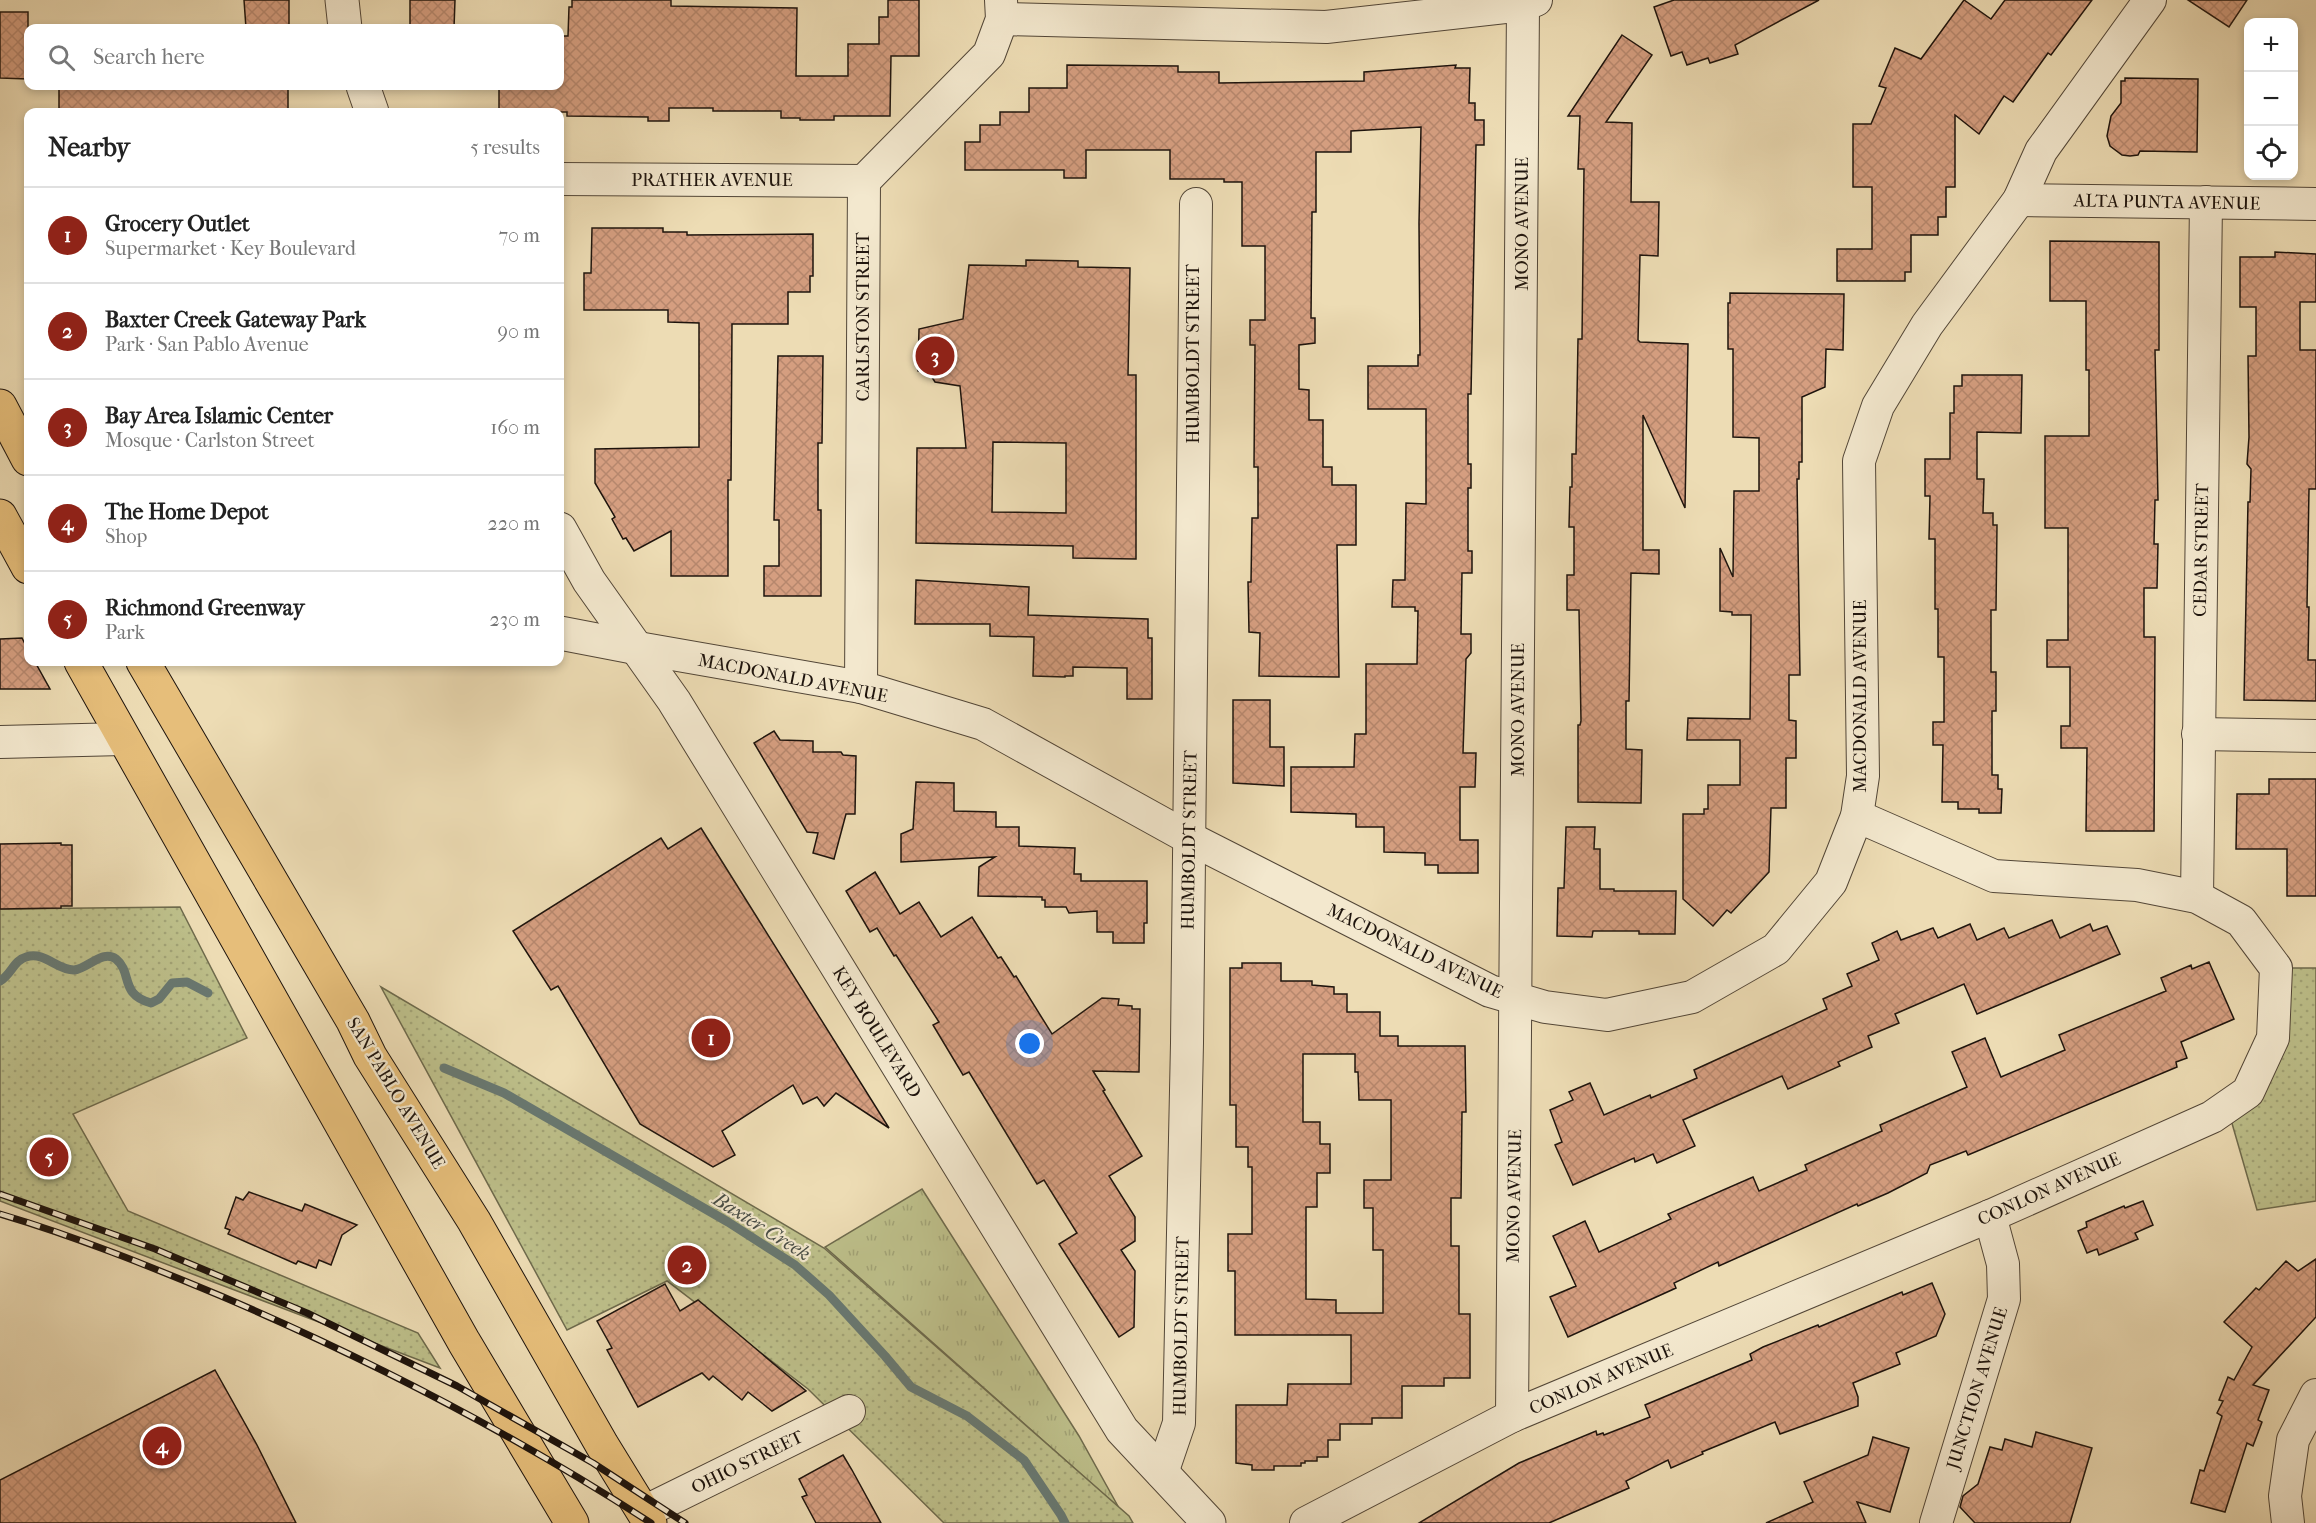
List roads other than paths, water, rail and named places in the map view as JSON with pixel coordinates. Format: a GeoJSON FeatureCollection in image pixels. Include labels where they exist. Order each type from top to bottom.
{"type":"FeatureCollection","features":[{"type":"Feature","properties":{"kind":"main road"},"geometry":{"type":"LineString","coordinates":[[0,406],[24,451]]}},
{"type":"Feature","properties":{"kind":"main road"},"geometry":{"type":"LineString","coordinates":[[10,530],[24,559]]}},
{"type":"Feature","properties":{"kind":"main road"},"geometry":{"type":"LineString","coordinates":[[83,666],[464,1342],[572,1523]]}},
{"type":"Feature","properties":{"kind":"main road","name":"SAN PABLO AVENUE"},"geometry":{"type":"LineString","coordinates":[[145,666],[353,1021],[370,1056],[474,1221],[602,1445],[647,1518]]}},
{"type":"Feature","properties":{"kind":"street"},"geometry":{"type":"LineString","coordinates":[[342,0],[345,24]]}},
{"type":"Feature","properties":{"kind":"street"},"geometry":{"type":"LineString","coordinates":[[2019,200],[2041,151],[2150,0]]}},
{"type":"Feature","properties":{"kind":"street"},"geometry":{"type":"LineString","coordinates":[[864,181],[989,54],[1001,10],[1326,27],[1529,2]]}},
{"type":"Feature","properties":{"kind":"street","name":"MONO AVENUE"},"geometry":{"type":"LineString","coordinates":[[1512,1416],[1529,2]]}},
{"type":"Feature","properties":{"kind":"street"},"geometry":{"type":"LineString","coordinates":[[364,90],[371,108]]}},
{"type":"Feature","properties":{"kind":"street","name":"PRATHER AVENUE"},"geometry":{"type":"LineString","coordinates":[[564,179],[864,181]]}},
{"type":"Feature","properties":{"kind":"street","name":"CARLSTON STREET"},"geometry":{"type":"LineString","coordinates":[[861,687],[864,181]]}},
{"type":"Feature","properties":{"kind":"street","name":"ALTA PUNTA AVENUE"},"geometry":{"type":"LineString","coordinates":[[2019,200],[2316,204]]}},
{"type":"Feature","properties":{"kind":"street","name":"MACDONALD AVENUE"},"geometry":{"type":"LineString","coordinates":[[564,634],[861,687],[983,724],[1189,838],[1490,991],[1516,1000],[1545,1007],[1606,1015],[1692,997],[1776,949],[1830,882],[1857,816],[1863,776],[1859,461],[1878,406],[1927,325],[2019,200]]}},
{"type":"Feature","properties":{"kind":"street","name":"CEDAR STREET"},"geometry":{"type":"LineString","coordinates":[[2197,897],[2206,202]]}},
{"type":"Feature","properties":{"kind":"street","name":"HUMBOLDT STREET"},"geometry":{"type":"LineString","coordinates":[[1162,1473],[1179,1423],[1189,838],[1196,204]]}},
{"type":"Feature","properties":{"kind":"street","name":"KEY BOULEVARD"},"geometry":{"type":"LineString","coordinates":[[564,536],[589,581],[680,711],[1122,1430],[1209,1523]]}},
{"type":"Feature","properties":{"kind":"street"},"geometry":{"type":"LineString","coordinates":[[2198,734],[2316,736]]}},
{"type":"Feature","properties":{"kind":"street"},"geometry":{"type":"LineString","coordinates":[[0,742],[123,739]]}},
{"type":"Feature","properties":{"kind":"street","name":"CONLON AVENUE"},"geometry":{"type":"LineString","coordinates":[[1306,1523],[1512,1416],[1990,1216],[2212,1117],[2248,1092],[2273,1038],[2276,968],[2241,921],[2197,897],[2137,885],[1994,876],[1857,816]]}},
{"type":"Feature","properties":{"kind":"street","name":"JUNCTION AVENUE"},"geometry":{"type":"LineString","coordinates":[[1936,1523],[2004,1299],[2003,1264],[1990,1216]]}},
{"type":"Feature","properties":{"kind":"street"},"geometry":{"type":"LineString","coordinates":[[2288,1523],[2284,1496],[2293,1440],[2316,1395]]}},
{"type":"Feature","properties":{"kind":"street","name":"OHIO STREET"},"geometry":{"type":"LineString","coordinates":[[647,1518],[849,1411]]}},
{"type":"Feature","properties":{"kind":"waterway","name":"Baxter Creek"},"geometry":{"type":"LineString","coordinates":[[0,981],[18,961],[26,957],[39,956],[74,970],[106,956],[116,959],[121,965],[134,994],[151,1003],[159,999],[172,983],[187,982],[208,993]]}},
{"type":"Feature","properties":{"kind":"waterway","name":"Baxter Creek"},"geometry":{"type":"LineString","coordinates":[[444,1068],[504,1093],[728,1222],[795,1265],[829,1295],[911,1387],[967,1416],[1024,1460],[1065,1523]]}},
{"type":"Feature","properties":{"kind":"railway"},"geometry":{"type":"LineString","coordinates":[[0,1194],[155,1249],[307,1313],[457,1386],[593,1463],[685,1523]]}},
{"type":"Feature","properties":{"kind":"railway"},"geometry":{"type":"LineString","coordinates":[[0,1214],[139,1263],[221,1296],[332,1346],[495,1429],[651,1523]]}},
{"type":"Feature","properties":{"kind":"place","name":"Bay Area Islamic Center"},"geometry":{"type":"Point","coordinates":[935,356]}},
{"type":"Feature","properties":{"kind":"place","name":"Grocery Outlet"},"geometry":{"type":"Point","coordinates":[711,1038]}},
{"type":"Feature","properties":{"kind":"place","name":"Richmond Greenway"},"geometry":{"type":"Point","coordinates":[49,1157]}},
{"type":"Feature","properties":{"kind":"place","name":"Baxter Creek Gateway Park"},"geometry":{"type":"Point","coordinates":[687,1265]}},
{"type":"Feature","properties":{"kind":"place","name":"The Home Depot"},"geometry":{"type":"Point","coordinates":[162,1446]}}]}
